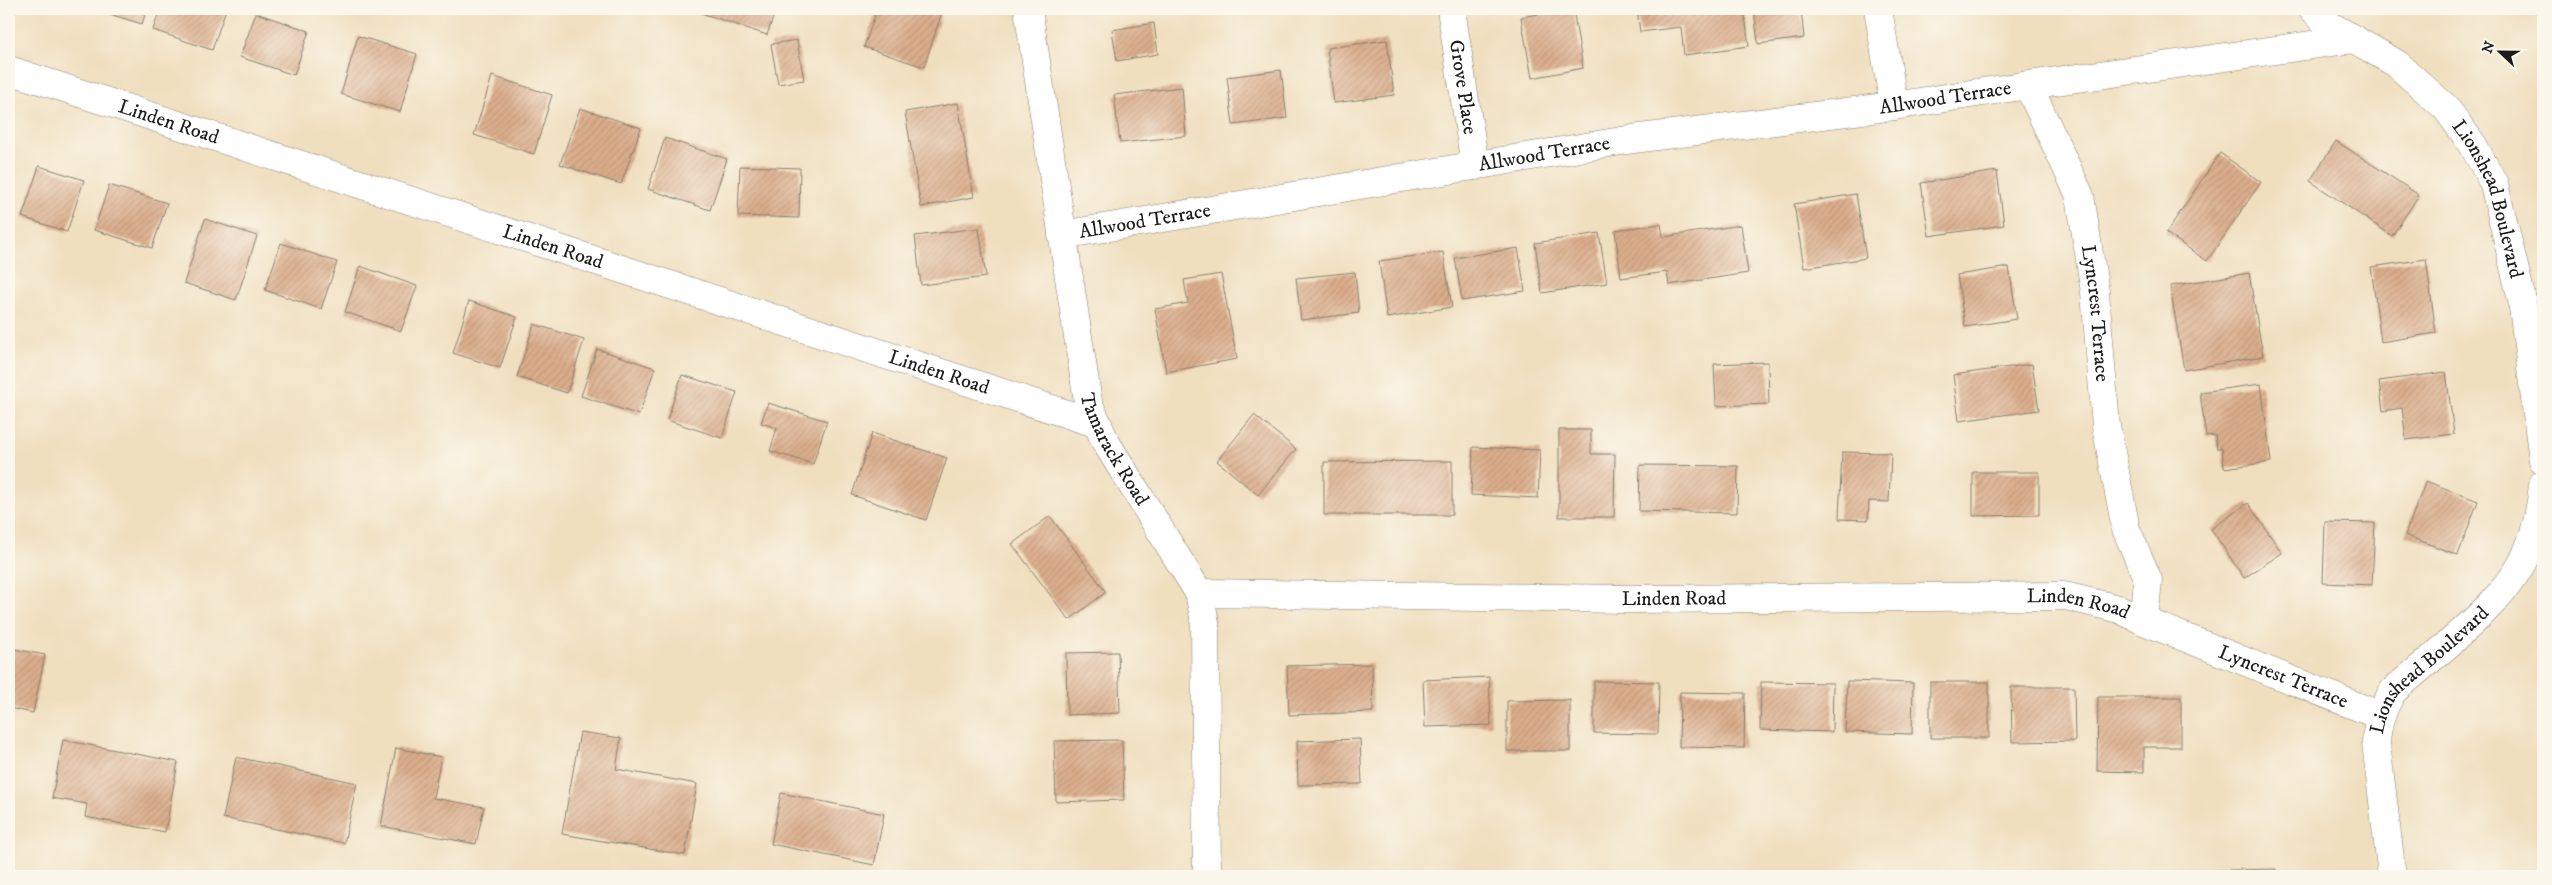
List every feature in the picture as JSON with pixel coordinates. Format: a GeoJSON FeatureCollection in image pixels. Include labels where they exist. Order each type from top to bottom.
{"type":"FeatureCollection","features":[{"type":"Feature","properties":{"kind":"street","name":"Tamarack Road"},"geometry":{"type":"LineString","coordinates":[[1028,9],[1088,402],[1105,440],[1199,593],[1205,622],[1207,876]]}},
{"type":"Feature","properties":{"kind":"street","name":"Grove Place"},"geometry":{"type":"LineString","coordinates":[[1451,9],[1475,166]]}},
{"type":"Feature","properties":{"kind":"street"},"geometry":{"type":"LineString","coordinates":[[1878,9],[1894,106]]}},
{"type":"Feature","properties":{"kind":"street","name":"Lionshead Boulevard"},"geometry":{"type":"LineString","coordinates":[[2313,9],[2326,23],[2404,70],[2446,108],[2474,145],[2494,184],[2537,366],[2543,460]]}},
{"type":"Feature","properties":{"kind":"street"},"geometry":{"type":"LineString","coordinates":[[2028,85],[2354,39]]}},
{"type":"Feature","properties":{"kind":"street","name":"Linden Road"},"geometry":{"type":"LineString","coordinates":[[9,70],[1098,424]]}},
{"type":"Feature","properties":{"kind":"street","name":"Allwood Terrace"},"geometry":{"type":"LineString","coordinates":[[1062,235],[1633,139],[1894,106],[2028,85]]}},
{"type":"Feature","properties":{"kind":"street","name":"Lyncrest Terrace"},"geometry":{"type":"LineString","coordinates":[[2028,85],[2080,196],[2095,292],[2106,426],[2126,529],[2148,580],[2144,621],[2380,716]]}},
{"type":"Feature","properties":{"kind":"street","name":"Lionshead Boulevard"},"geometry":{"type":"LineString","coordinates":[[2392,876],[2376,743],[2383,707],[2393,691],[2493,602],[2512,580],[2526,555],[2540,514],[2543,484]]}},
{"type":"Feature","properties":{"kind":"street","name":"Linden Road"},"geometry":{"type":"LineString","coordinates":[[1199,593],[1627,600],[2065,596],[2119,609],[2144,621]]}},
{"type":"Feature","properties":{"kind":"building"},"geometry":{"type":"Polygon","coordinates":[[[93,9],[147,9],[142,24],[93,9]]]}},
{"type":"Feature","properties":{"kind":"building"},"geometry":{"type":"Polygon","coordinates":[[[160,9],[226,9],[212,50],[153,30],[160,9]]]}},
{"type":"Feature","properties":{"kind":"building"},"geometry":{"type":"Polygon","coordinates":[[[696,9],[776,9],[767,35],[695,11],[696,9]]]}},
{"type":"Feature","properties":{"kind":"building"},"geometry":{"type":"Polygon","coordinates":[[[877,9],[943,9],[924,67],[864,47],[877,9]]]}},
{"type":"Feature","properties":{"kind":"building"},"geometry":{"type":"Polygon","coordinates":[[[1573,9],[1583,68],[1532,78],[1521,17],[1573,9]]]}},
{"type":"Feature","properties":{"kind":"building"},"geometry":{"type":"Polygon","coordinates":[[[1637,9],[1744,9],[1749,46],[1684,55],[1681,27],[1640,32],[1637,9]]]}},
{"type":"Feature","properties":{"kind":"building"},"geometry":{"type":"Polygon","coordinates":[[[1754,9],[1801,9],[1804,38],[1758,44],[1754,9]]]}},
{"type":"Feature","properties":{"kind":"building"},"geometry":{"type":"Polygon","coordinates":[[[256,13],[309,31],[294,75],[240,57],[256,13]]]}},
{"type":"Feature","properties":{"kind":"building"},"geometry":{"type":"Polygon","coordinates":[[[1154,23],[1158,54],[1117,61],[1112,30],[1154,23]]]}},
{"type":"Feature","properties":{"kind":"building"},"geometry":{"type":"Polygon","coordinates":[[[358,36],[417,54],[400,112],[341,94],[358,36]]]}},
{"type":"Feature","properties":{"kind":"building"},"geometry":{"type":"Polygon","coordinates":[[[797,40],[804,80],[778,84],[771,44],[797,40]]]}},
{"type":"Feature","properties":{"kind":"building"},"geometry":{"type":"Polygon","coordinates":[[[1387,40],[1394,95],[1334,103],[1327,48],[1387,40]]]}},
{"type":"Feature","properties":{"kind":"building"},"geometry":{"type":"Polygon","coordinates":[[[1281,70],[1287,118],[1233,125],[1227,77],[1281,70]]]}},
{"type":"Feature","properties":{"kind":"building"},"geometry":{"type":"Polygon","coordinates":[[[492,76],[552,95],[534,154],[474,135],[492,76]]]}},
{"type":"Feature","properties":{"kind":"building"},"geometry":{"type":"Polygon","coordinates":[[[1182,87],[1186,136],[1120,143],[1114,95],[1182,87]]]}},
{"type":"Feature","properties":{"kind":"building"},"geometry":{"type":"Polygon","coordinates":[[[958,103],[974,197],[921,207],[905,112],[958,103]]]}},
{"type":"Feature","properties":{"kind":"building"},"geometry":{"type":"Polygon","coordinates":[[[580,108],[641,128],[621,184],[560,164],[580,108]]]}},
{"type":"Feature","properties":{"kind":"building"},"geometry":{"type":"Polygon","coordinates":[[[665,138],[727,159],[710,210],[648,189],[665,138]]]}},
{"type":"Feature","properties":{"kind":"building"},"geometry":{"type":"Polygon","coordinates":[[[2336,141],[2419,195],[2392,236],[2310,181],[2336,141]]]}},
{"type":"Feature","properties":{"kind":"building"},"geometry":{"type":"Polygon","coordinates":[[[2220,153],[2261,182],[2207,261],[2166,233],[2220,153]]]}},
{"type":"Feature","properties":{"kind":"building"},"geometry":{"type":"Polygon","coordinates":[[[39,166],[84,180],[67,232],[22,217],[39,166]]]}},
{"type":"Feature","properties":{"kind":"building"},"geometry":{"type":"Polygon","coordinates":[[[740,166],[800,168],[799,218],[738,216],[740,166]]]}},
{"type":"Feature","properties":{"kind":"building"},"geometry":{"type":"Polygon","coordinates":[[[1997,171],[2004,225],[1929,236],[1921,183],[1997,171]]]}},
{"type":"Feature","properties":{"kind":"building"},"geometry":{"type":"Polygon","coordinates":[[[109,185],[167,203],[152,248],[94,230],[109,185]]]}},
{"type":"Feature","properties":{"kind":"building"},"geometry":{"type":"Polygon","coordinates":[[[1856,194],[1866,258],[1804,268],[1794,204],[1856,194]]]}},
{"type":"Feature","properties":{"kind":"building"},"geometry":{"type":"Polygon","coordinates":[[[205,219],[257,236],[236,300],[184,283],[205,219]]]}},
{"type":"Feature","properties":{"kind":"building"},"geometry":{"type":"Polygon","coordinates":[[[1661,224],[1663,237],[1741,225],[1748,273],[1669,285],[1667,272],[1621,278],[1615,230],[1661,224]]]}},
{"type":"Feature","properties":{"kind":"building"},"geometry":{"type":"Polygon","coordinates":[[[979,228],[986,277],[921,285],[915,236],[979,228]]]}},
{"type":"Feature","properties":{"kind":"building"},"geometry":{"type":"Polygon","coordinates":[[[1599,233],[1607,283],[1542,293],[1535,243],[1599,233]]]}},
{"type":"Feature","properties":{"kind":"building"},"geometry":{"type":"Polygon","coordinates":[[[281,243],[337,262],[321,309],[265,290],[281,243]]]}},
{"type":"Feature","properties":{"kind":"building"},"geometry":{"type":"Polygon","coordinates":[[[1518,248],[1525,291],[1462,301],[1455,258],[1518,248]]]}},
{"type":"Feature","properties":{"kind":"building"},"geometry":{"type":"Polygon","coordinates":[[[1443,252],[1452,307],[1387,318],[1379,261],[1443,252]]]}},
{"type":"Feature","properties":{"kind":"building"},"geometry":{"type":"Polygon","coordinates":[[[2426,259],[2436,333],[2381,342],[2371,267],[2426,259]]]}},
{"type":"Feature","properties":{"kind":"building"},"geometry":{"type":"Polygon","coordinates":[[[360,266],[417,286],[401,331],[345,312],[360,266]]]}},
{"type":"Feature","properties":{"kind":"building"},"geometry":{"type":"Polygon","coordinates":[[[2009,267],[2017,319],[1965,327],[1957,275],[2009,267]]]}},
{"type":"Feature","properties":{"kind":"building"},"geometry":{"type":"Polygon","coordinates":[[[1355,272],[1359,313],[1301,320],[1296,278],[1355,272]]]}},
{"type":"Feature","properties":{"kind":"building"},"geometry":{"type":"Polygon","coordinates":[[[2249,273],[2263,356],[2184,370],[2170,286],[2249,273]]]}},
{"type":"Feature","properties":{"kind":"building"},"geometry":{"type":"Polygon","coordinates":[[[1221,274],[1237,359],[1166,372],[1155,309],[1188,303],[1184,280],[1221,274]]]}},
{"type":"Feature","properties":{"kind":"building"},"geometry":{"type":"Polygon","coordinates":[[[469,301],[517,317],[500,368],[453,353],[469,301]]]}},
{"type":"Feature","properties":{"kind":"building"},"geometry":{"type":"Polygon","coordinates":[[[534,324],[584,340],[567,393],[517,377],[534,324]]]}},
{"type":"Feature","properties":{"kind":"building"},"geometry":{"type":"Polygon","coordinates":[[[597,349],[655,368],[639,415],[581,396],[597,349]]]}},
{"type":"Feature","properties":{"kind":"building"},"geometry":{"type":"Polygon","coordinates":[[[1768,362],[1769,404],[1716,406],[1714,364],[1768,362]]]}},
{"type":"Feature","properties":{"kind":"building"},"geometry":{"type":"Polygon","coordinates":[[[2032,364],[2039,410],[1959,421],[1953,375],[2032,364]]]}},
{"type":"Feature","properties":{"kind":"building"},"geometry":{"type":"Polygon","coordinates":[[[2446,372],[2454,434],[2406,440],[2402,408],[2383,411],[2379,381],[2446,372]]]}},
{"type":"Feature","properties":{"kind":"building"},"geometry":{"type":"Polygon","coordinates":[[[682,375],[737,392],[722,438],[667,420],[682,375]]]}},
{"type":"Feature","properties":{"kind":"building"},"geometry":{"type":"Polygon","coordinates":[[[2261,384],[2271,462],[2224,468],[2222,448],[2217,448],[2215,435],[2206,436],[2200,392],[2261,384]]]}},
{"type":"Feature","properties":{"kind":"building"},"geometry":{"type":"Polygon","coordinates":[[[768,403],[827,421],[813,464],[770,451],[777,428],[761,423],[768,403]]]}},
{"type":"Feature","properties":{"kind":"building"},"geometry":{"type":"Polygon","coordinates":[[[1254,415],[1296,449],[1258,495],[1217,461],[1254,415]]]}},
{"type":"Feature","properties":{"kind":"building"},"geometry":{"type":"Polygon","coordinates":[[[1559,430],[1591,430],[1591,454],[1615,454],[1614,517],[1559,517],[1559,430]]]}},
{"type":"Feature","properties":{"kind":"building"},"geometry":{"type":"Polygon","coordinates":[[[872,433],[947,458],[926,520],[852,495],[872,433]]]}},
{"type":"Feature","properties":{"kind":"building"},"geometry":{"type":"Polygon","coordinates":[[[1473,447],[1540,450],[1538,498],[1471,495],[1473,447]]]}},
{"type":"Feature","properties":{"kind":"building"},"geometry":{"type":"Polygon","coordinates":[[[1842,452],[1891,453],[1889,502],[1869,501],[1868,520],[1839,519],[1842,452]]]}},
{"type":"Feature","properties":{"kind":"building"},"geometry":{"type":"Polygon","coordinates":[[[1452,461],[1452,515],[1324,515],[1324,462],[1452,461]]]}},
{"type":"Feature","properties":{"kind":"building"},"geometry":{"type":"Polygon","coordinates":[[[1640,465],[1738,466],[1737,513],[1639,511],[1640,465]]]}},
{"type":"Feature","properties":{"kind":"building"},"geometry":{"type":"Polygon","coordinates":[[[1973,472],[2039,472],[2039,515],[1973,516],[1973,472]]]}},
{"type":"Feature","properties":{"kind":"building"},"geometry":{"type":"Polygon","coordinates":[[[2426,481],[2478,501],[2458,555],[2405,535],[2426,481]]]}},
{"type":"Feature","properties":{"kind":"building"},"geometry":{"type":"Polygon","coordinates":[[[2248,503],[2282,553],[2244,578],[2211,529],[2248,503]]]}},
{"type":"Feature","properties":{"kind":"building"},"geometry":{"type":"Polygon","coordinates":[[[1050,516],[1106,592],[1069,620],[1012,544],[1050,516]]]}},
{"type":"Feature","properties":{"kind":"building"},"geometry":{"type":"Polygon","coordinates":[[[2325,522],[2375,523],[2372,585],[2323,583],[2325,522]]]}},
{"type":"Feature","properties":{"kind":"building"},"geometry":{"type":"Polygon","coordinates":[[[9,648],[45,655],[33,713],[9,708],[9,648]]]}},
{"type":"Feature","properties":{"kind":"building"},"geometry":{"type":"Polygon","coordinates":[[[1118,652],[1120,713],[1067,715],[1066,653],[1118,652]]]}},
{"type":"Feature","properties":{"kind":"building"},"geometry":{"type":"Polygon","coordinates":[[[1372,664],[1373,712],[1289,715],[1287,666],[1372,664]]]}},
{"type":"Feature","properties":{"kind":"building"},"geometry":{"type":"Polygon","coordinates":[[[1489,677],[1491,725],[1425,727],[1423,680],[1489,677]]]}},
{"type":"Feature","properties":{"kind":"building"},"geometry":{"type":"Polygon","coordinates":[[[1594,681],[1659,682],[1658,734],[1594,733],[1594,681]]]}},
{"type":"Feature","properties":{"kind":"building"},"geometry":{"type":"Polygon","coordinates":[[[1847,681],[1913,683],[1912,734],[1845,732],[1847,681]]]}},
{"type":"Feature","properties":{"kind":"building"},"geometry":{"type":"Polygon","coordinates":[[[1761,682],[1833,683],[1832,732],[1760,730],[1761,682]]]}},
{"type":"Feature","properties":{"kind":"building"},"geometry":{"type":"Polygon","coordinates":[[[1930,682],[1989,682],[1989,738],[1930,738],[1930,682]]]}},
{"type":"Feature","properties":{"kind":"building"},"geometry":{"type":"Polygon","coordinates":[[[2011,687],[2074,687],[2075,741],[2012,742],[2011,687]]]}},
{"type":"Feature","properties":{"kind":"building"},"geometry":{"type":"Polygon","coordinates":[[[1680,692],[1745,693],[1744,748],[1679,747],[1680,692]]]}},
{"type":"Feature","properties":{"kind":"building"},"geometry":{"type":"Polygon","coordinates":[[[2098,697],[2181,697],[2181,747],[2144,747],[2144,772],[2097,771],[2098,697]]]}},
{"type":"Feature","properties":{"kind":"building"},"geometry":{"type":"Polygon","coordinates":[[[1570,700],[1570,751],[1507,751],[1507,701],[1570,700]]]}},
{"type":"Feature","properties":{"kind":"building"},"geometry":{"type":"Polygon","coordinates":[[[580,732],[621,738],[616,769],[697,784],[685,855],[562,834],[580,732]]]}},
{"type":"Feature","properties":{"kind":"building"},"geometry":{"type":"Polygon","coordinates":[[[1360,739],[1362,784],[1298,785],[1297,741],[1360,739]]]}},
{"type":"Feature","properties":{"kind":"building"},"geometry":{"type":"Polygon","coordinates":[[[63,740],[178,762],[165,832],[85,817],[87,804],[52,798],[63,740]]]}},
{"type":"Feature","properties":{"kind":"building"},"geometry":{"type":"Polygon","coordinates":[[[1122,740],[1124,800],[1056,802],[1054,741],[1122,740]]]}},
{"type":"Feature","properties":{"kind":"building"},"geometry":{"type":"Polygon","coordinates":[[[396,748],[441,757],[433,798],[484,807],[476,844],[381,826],[396,748]]]}},
{"type":"Feature","properties":{"kind":"building"},"geometry":{"type":"Polygon","coordinates":[[[236,757],[357,783],[344,843],[223,818],[236,757]]]}},
{"type":"Feature","properties":{"kind":"building"},"geometry":{"type":"Polygon","coordinates":[[[781,793],[884,814],[874,865],[771,844],[781,793]]]}},
{"type":"Feature","properties":{"kind":"building"},"geometry":{"type":"Polygon","coordinates":[[[2276,869],[2276,876],[2187,876],[2187,871],[2276,869]]]}},
{"type":"Feature","properties":{"kind":"building"},"geometry":{"type":"Polygon","coordinates":[[[932,874],[985,874],[985,876],[932,876],[932,874]]]}}]}
